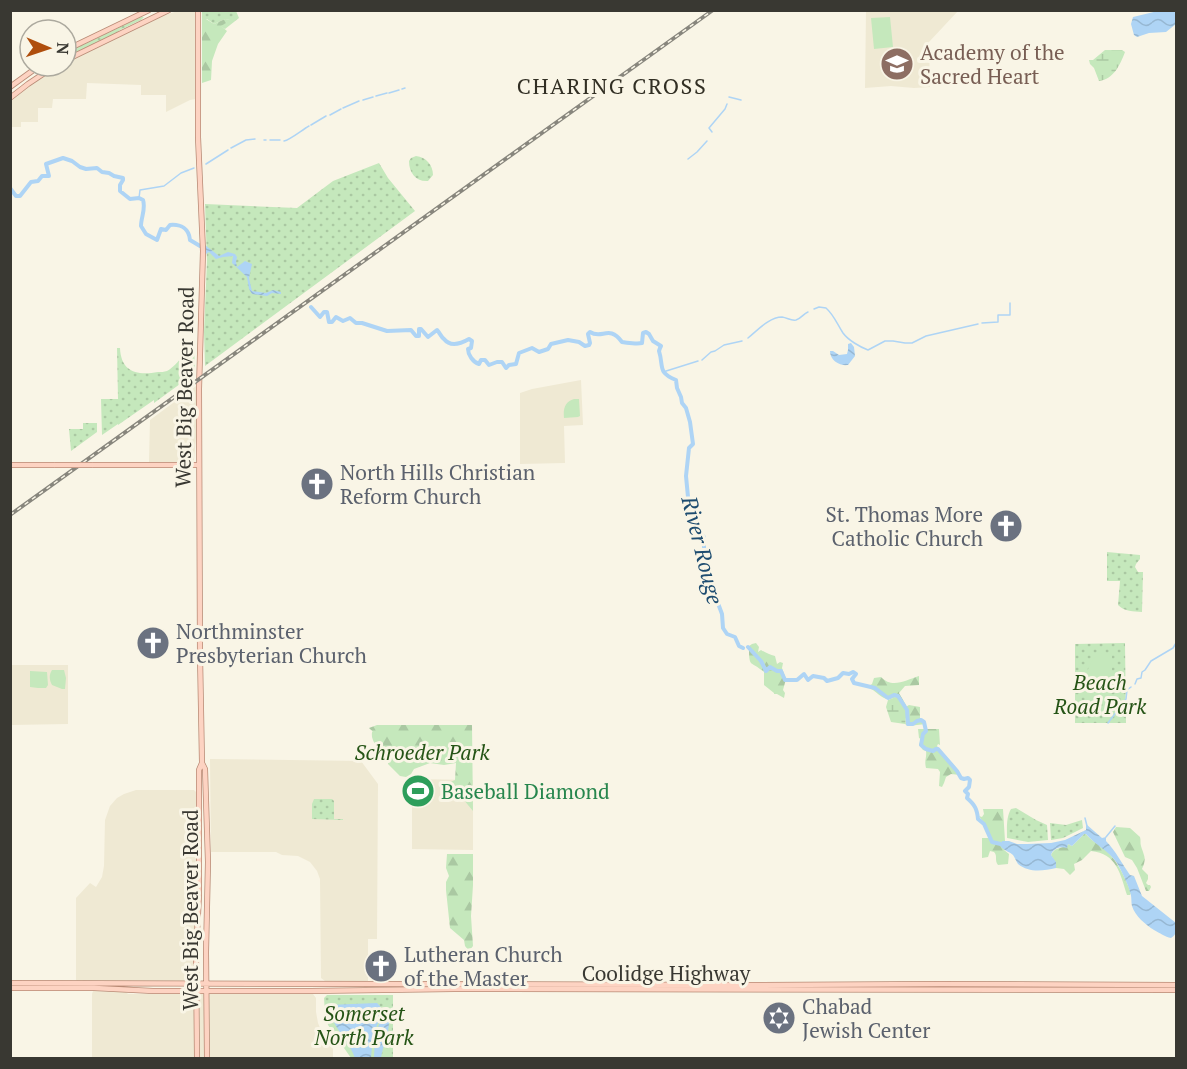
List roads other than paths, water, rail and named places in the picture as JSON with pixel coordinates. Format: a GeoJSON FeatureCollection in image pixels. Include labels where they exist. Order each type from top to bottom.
{"type":"FeatureCollection","features":[{"type":"Feature","properties":{"kind":"main road"},"geometry":{"type":"LineString","coordinates":[[155,17],[153,14],[156,10]]}},
{"type":"Feature","properties":{"kind":"main road"},"geometry":{"type":"LineString","coordinates":[[78,54],[169,10]]}},
{"type":"Feature","properties":{"kind":"main road","name":"West Big Beaver Road"},"geometry":{"type":"LineString","coordinates":[[197,1059],[199,770],[202,763],[199,381],[202,251],[198,138],[198,10]]}},
{"type":"Feature","properties":{"kind":"main road"},"geometry":{"type":"LineString","coordinates":[[132,28],[146,18],[147,12]]}},
{"type":"Feature","properties":{"kind":"main road"},"geometry":{"type":"LineString","coordinates":[[78,44],[147,12]]}},
{"type":"Feature","properties":{"kind":"main road"},"geometry":{"type":"LineString","coordinates":[[13,76],[13,85]]}},
{"type":"Feature","properties":{"kind":"main road"},"geometry":{"type":"LineString","coordinates":[[25,78],[28,84]]}},
{"type":"Feature","properties":{"kind":"main road"},"geometry":{"type":"LineString","coordinates":[[10,98],[37,78]]}},
{"type":"Feature","properties":{"kind":"main road"},"geometry":{"type":"LineString","coordinates":[[10,465],[199,465]]}},
{"type":"Feature","properties":{"kind":"main road","name":"West Big Beaver Road"},"geometry":{"type":"LineString","coordinates":[[202,763],[206,769],[207,789],[207,1059]]}},
{"type":"Feature","properties":{"kind":"main road"},"geometry":{"type":"LineString","coordinates":[[199,787],[207,789]]}},
{"type":"Feature","properties":{"kind":"main road"},"geometry":{"type":"LineString","coordinates":[[199,856],[204,859],[207,857]]}},
{"type":"Feature","properties":{"kind":"main road"},"geometry":{"type":"LineString","coordinates":[[199,895],[203,899],[207,898]]}},
{"type":"Feature","properties":{"kind":"main road"},"geometry":{"type":"LineString","coordinates":[[198,908],[207,912]]}},
{"type":"Feature","properties":{"kind":"main road"},"geometry":{"type":"LineString","coordinates":[[196,970],[201,974],[206,973]]}},
{"type":"Feature","properties":{"kind":"main road"},"geometry":{"type":"LineString","coordinates":[[133,990],[132,986],[135,984]]}},
{"type":"Feature","properties":{"kind":"main road","name":"Coolidge Highway"},"geometry":{"type":"LineString","coordinates":[[10,986],[135,984],[396,987],[1176,985]]}},
{"type":"Feature","properties":{"kind":"main road"},"geometry":{"type":"LineString","coordinates":[[172,991],[173,984]]}},
{"type":"Feature","properties":{"kind":"main road"},"geometry":{"type":"LineString","coordinates":[[238,991],[240,984]]}},
{"type":"Feature","properties":{"kind":"main road"},"geometry":{"type":"LineString","coordinates":[[264,991],[267,984]]}},
{"type":"Feature","properties":{"kind":"main road"},"geometry":{"type":"LineString","coordinates":[[280,991],[282,984]]}},
{"type":"Feature","properties":{"kind":"main road","name":"Coolidge Highway"},"geometry":{"type":"LineString","coordinates":[[48,986],[172,991],[280,991],[396,987]]}},
{"type":"Feature","properties":{"kind":"main road","name":"Coolidge Highway"},"geometry":{"type":"LineString","coordinates":[[885,987],[1176,990]]}},
{"type":"Feature","properties":{"kind":"main road"},"geometry":{"type":"LineString","coordinates":[[197,1002],[201,1001],[206,1004]]}},
{"type":"Feature","properties":{"kind":"water"},"geometry":{"type":"Polygon","coordinates":[[[1162,10],[1176,11],[1176,24],[1166,32],[1149,33],[1137,37],[1134,35],[1131,24],[1133,17],[1162,10]]]}},
{"type":"Feature","properties":{"kind":"water"},"geometry":{"type":"Polygon","coordinates":[[[205,245],[219,256],[228,252],[235,254],[237,267],[245,261],[252,264],[249,278],[252,291],[266,293],[273,290],[281,294],[272,293],[267,296],[252,294],[247,277],[232,263],[233,256],[216,259],[209,252],[206,254],[205,245]]]}},
{"type":"Feature","properties":{"kind":"water"},"geometry":{"type":"Polygon","coordinates":[[[851,343],[855,356],[848,365],[839,364],[830,355],[830,351],[839,355],[847,354],[848,344],[851,343]]]}},
{"type":"Feature","properties":{"kind":"water"},"geometry":{"type":"Polygon","coordinates":[[[1086,824],[1102,838],[1106,837],[1106,841],[1130,875],[1134,876],[1142,896],[1176,923],[1176,932],[1171,938],[1154,930],[1138,917],[1133,910],[1128,885],[1117,863],[1086,834],[1072,846],[1068,844],[1067,848],[1055,849],[1051,855],[1056,862],[1056,868],[1046,870],[1031,870],[1022,867],[1013,855],[1001,847],[1002,841],[1027,844],[1065,840],[1086,830],[1086,824]]]}},
{"type":"Feature","properties":{"kind":"water"},"geometry":{"type":"Polygon","coordinates":[[[377,1003],[382,1013],[373,1035],[371,1058],[355,1058],[332,1019],[328,1005],[377,1003]]]}},
{"type":"Feature","properties":{"kind":"water"},"geometry":{"type":"Polygon","coordinates":[[[388,1014],[388,1031],[381,1058],[374,1058],[378,1028],[388,1014]]]}},
{"type":"Feature","properties":{"kind":"waterway"},"geometry":{"type":"LineString","coordinates":[[389,93],[399,90]]}},
{"type":"Feature","properties":{"kind":"waterway"},"geometry":{"type":"LineString","coordinates":[[376,96],[387,93]]}},
{"type":"Feature","properties":{"kind":"waterway"},"geometry":{"type":"LineString","coordinates":[[363,100],[373,97]]}},
{"type":"Feature","properties":{"kind":"waterway"},"geometry":{"type":"LineString","coordinates":[[729,97],[741,100]]}},
{"type":"Feature","properties":{"kind":"waterway"},"geometry":{"type":"LineString","coordinates":[[343,108],[359,101]]}},
{"type":"Feature","properties":{"kind":"waterway"},"geometry":{"type":"LineString","coordinates":[[712,132],[709,128],[727,104]]}},
{"type":"Feature","properties":{"kind":"waterway"},"geometry":{"type":"LineString","coordinates":[[330,115],[341,109]]}},
{"type":"Feature","properties":{"kind":"waterway"},"geometry":{"type":"LineString","coordinates":[[311,125],[326,116]]}},
{"type":"Feature","properties":{"kind":"waterway"},"geometry":{"type":"LineString","coordinates":[[284,141],[309,126]]}},
{"type":"Feature","properties":{"kind":"waterway"},"geometry":{"type":"LineString","coordinates":[[231,148],[246,140],[255,139]]}},
{"type":"Feature","properties":{"kind":"waterway"},"geometry":{"type":"LineString","coordinates":[[270,140],[280,140]]}},
{"type":"Feature","properties":{"kind":"waterway"},"geometry":{"type":"LineString","coordinates":[[688,159],[707,141]]}},
{"type":"Feature","properties":{"kind":"waterway"},"geometry":{"type":"LineString","coordinates":[[206,164],[228,150]]}},
{"type":"Feature","properties":{"kind":"waterway","name":"River Rouge"},"geometry":{"type":"LineString","coordinates":[[10,188],[16,196],[20,196],[31,182],[38,181],[42,176],[49,176],[46,164],[63,158],[86,169],[97,168],[102,172],[123,178],[120,191],[130,199],[143,200],[141,226],[146,234],[157,240],[161,229],[166,230],[170,225],[178,225],[186,230],[190,240],[200,246]]}},
{"type":"Feature","properties":{"kind":"waterway"},"geometry":{"type":"LineString","coordinates":[[139,198],[140,190],[164,186],[181,173],[194,168]]}},
{"type":"Feature","properties":{"kind":"waterway"},"geometry":{"type":"LineString","coordinates":[[982,323],[998,322],[998,315],[1010,315],[1010,303]]}},
{"type":"Feature","properties":{"kind":"waterway","name":"River Rouge"},"geometry":{"type":"LineString","coordinates":[[311,307],[320,317],[327,312],[329,322],[336,317],[343,321],[350,318],[356,323],[387,331],[411,330],[416,336],[419,336],[419,329],[421,329],[428,337],[437,330],[447,342],[453,344],[469,339],[472,341],[468,351],[475,362],[479,364],[481,360],[485,360],[489,365],[502,362],[506,368],[516,364],[519,353],[532,348],[539,352],[548,349],[551,344],[568,340],[585,346],[589,345],[588,334],[590,332],[609,333],[622,342],[635,343],[642,343],[643,333],[649,334],[653,341],[661,346],[659,351],[662,368],[666,374],[676,380],[682,403],[686,408],[693,444],[689,448],[686,476],[688,497],[696,530],[704,537],[704,554],[710,582],[722,614],[723,628],[727,634],[735,637],[739,646],[743,648]]}},
{"type":"Feature","properties":{"kind":"waterway"},"geometry":{"type":"LineString","coordinates":[[814,309],[826,308],[845,336],[868,350],[885,341],[912,343],[926,336],[978,324]]}},
{"type":"Feature","properties":{"kind":"waterway"},"geometry":{"type":"LineString","coordinates":[[748,338],[772,319],[782,317],[796,320],[808,312]]}},
{"type":"Feature","properties":{"kind":"waterway"},"geometry":{"type":"LineString","coordinates":[[702,360],[724,345],[742,341]]}},
{"type":"Feature","properties":{"kind":"waterway"},"geometry":{"type":"LineString","coordinates":[[663,372],[698,361]]}},
{"type":"Feature","properties":{"kind":"waterway"},"geometry":{"type":"LineString","coordinates":[[1135,684],[1151,661],[1173,648],[1176,643]]}},
{"type":"Feature","properties":{"kind":"waterway","name":"River Rouge"},"geometry":{"type":"LineString","coordinates":[[748,647],[761,661],[766,671],[770,667],[781,671],[785,680],[797,680],[804,674],[808,680],[813,676],[824,678],[827,681],[838,678],[843,673],[853,672],[856,674],[852,679],[854,683],[875,688],[888,698],[898,696],[907,710],[908,724],[921,720],[924,722],[926,731],[923,734],[921,745],[933,751],[938,749],[961,778],[970,780],[969,787],[965,791],[968,794],[967,798],[975,807],[978,819],[984,824],[992,842],[1005,845]]}},
{"type":"Feature","properties":{"kind":"waterway"},"geometry":{"type":"LineString","coordinates":[[1108,723],[1126,699],[1127,690],[1131,687]]}},
{"type":"Feature","properties":{"kind":"waterway"},"geometry":{"type":"LineString","coordinates":[[1085,818],[1087,826]]}},
{"type":"Feature","properties":{"kind":"waterway"},"geometry":{"type":"LineString","coordinates":[[1106,837],[1115,826]]}},
{"type":"Feature","properties":{"kind":"railway"},"geometry":{"type":"LineString","coordinates":[[10,515],[713,10]]}},
{"type":"Feature","properties":{"kind":"place","name":"Academy of the Sacred Heart"},"geometry":{"type":"Point","coordinates":[897,64]}},
{"type":"Feature","properties":{"kind":"place","name":"North Hills Christian Reform Church"},"geometry":{"type":"Point","coordinates":[317,484]}},
{"type":"Feature","properties":{"kind":"place","name":"St. Thomas More Catholic Church"},"geometry":{"type":"Point","coordinates":[1006,526]}},
{"type":"Feature","properties":{"kind":"place","name":"Northminster Presbyterian Church"},"geometry":{"type":"Point","coordinates":[153,643]}},
{"type":"Feature","properties":{"kind":"place","name":"Baseball Diamond"},"geometry":{"type":"Point","coordinates":[418,791]}},
{"type":"Feature","properties":{"kind":"place","name":"Lutheran Church of the Master"},"geometry":{"type":"Point","coordinates":[381,966]}},
{"type":"Feature","properties":{"kind":"place","name":"Chabad Jewish Center"},"geometry":{"type":"Point","coordinates":[779,1018]}},
{"type":"Feature","properties":{"kind":"district","name":"CHARING CROSS"},"geometry":{"type":"Point","coordinates":[612,85]}},
{"type":"Feature","properties":{"kind":"park label","name":"Beach Road Park"},"geometry":{"type":"Point","coordinates":[1100,694]}},
{"type":"Feature","properties":{"kind":"park label","name":"Schroeder Park"},"geometry":{"type":"Point","coordinates":[422,752]}},
{"type":"Feature","properties":{"kind":"park label","name":"Somerset North Park"},"geometry":{"type":"Point","coordinates":[364,1025]}}]}
